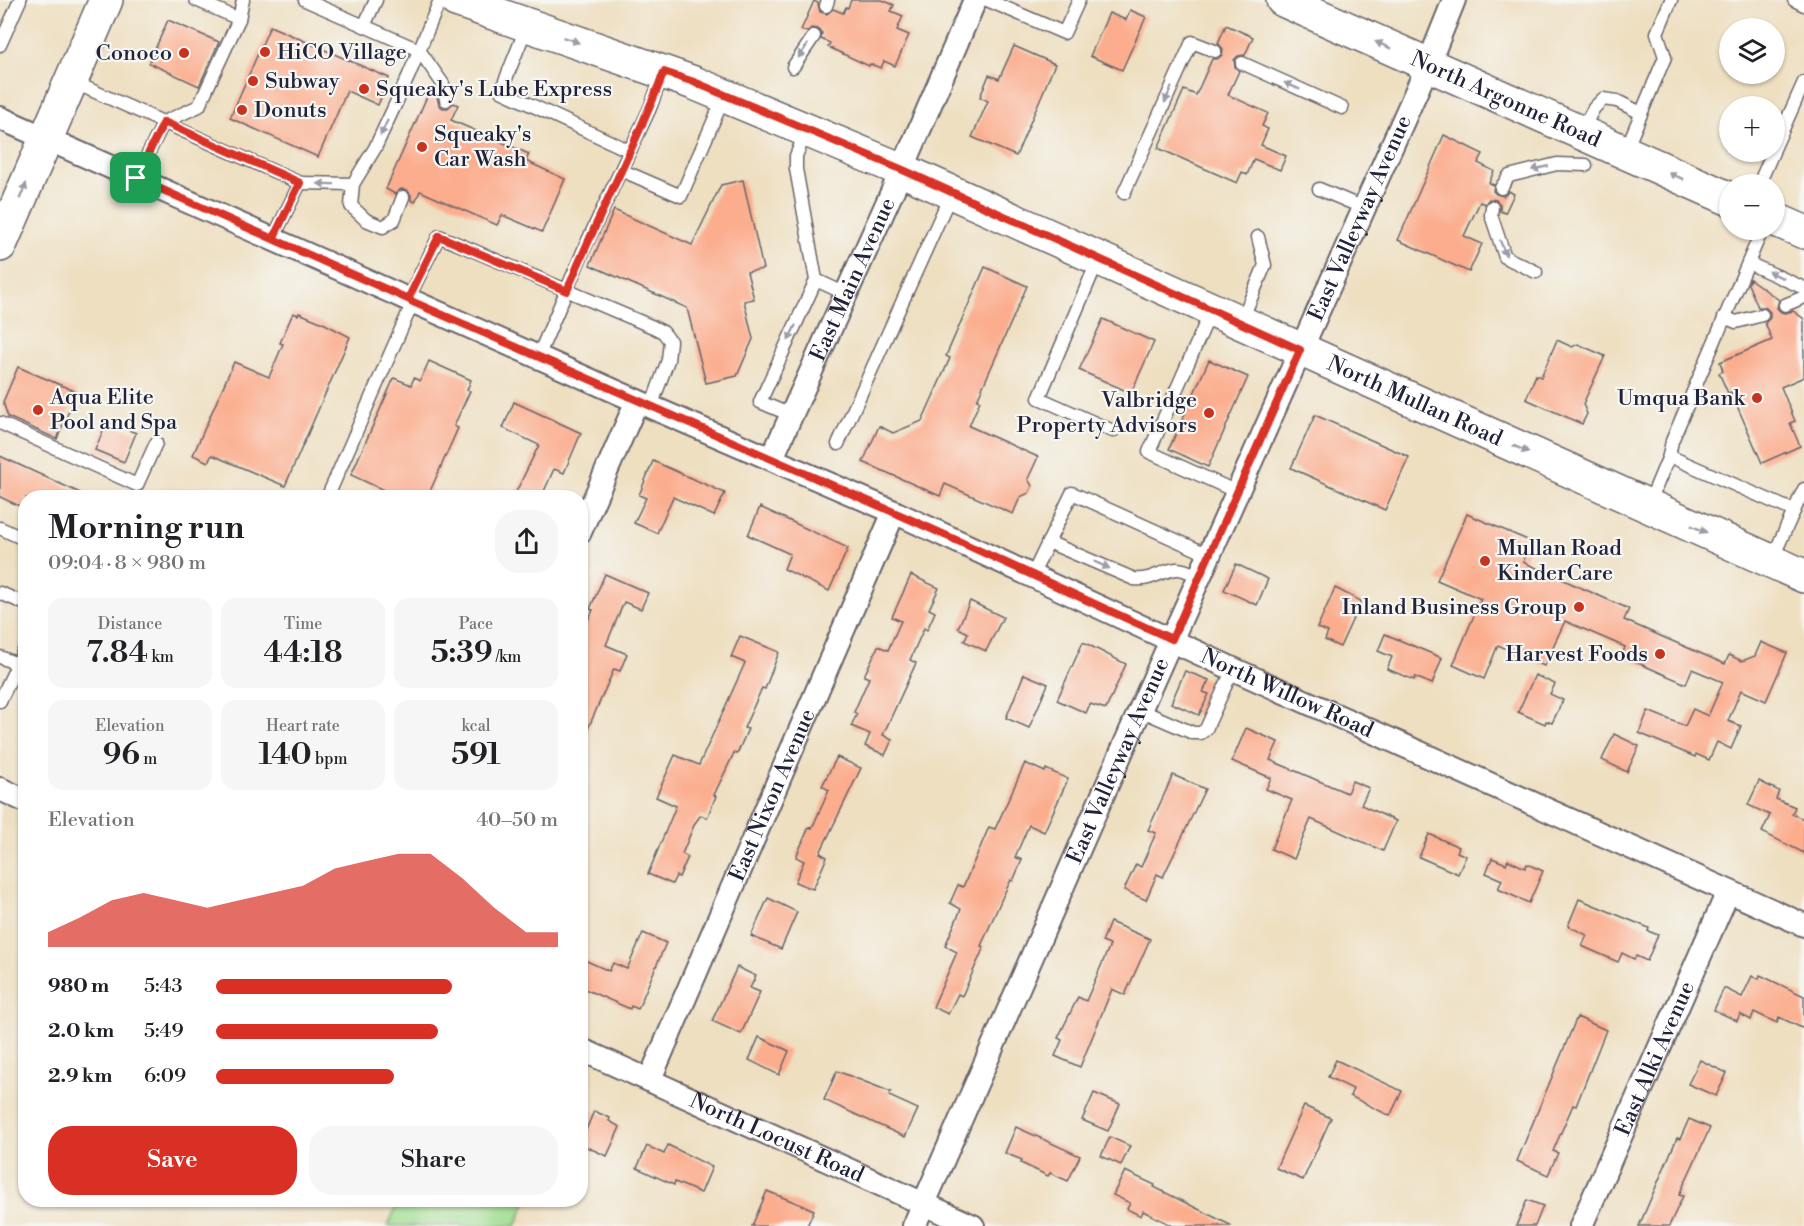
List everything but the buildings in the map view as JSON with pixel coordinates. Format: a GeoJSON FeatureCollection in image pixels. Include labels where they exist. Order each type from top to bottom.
{"type":"FeatureCollection","features":[{"type":"Feature","properties":{"kind":"main road"},"geometry":{"type":"LineString","coordinates":[[0,245],[106,0]]}},
{"type":"Feature","properties":{"kind":"main road","name":"North Mullan Road"},"geometry":{"type":"LineString","coordinates":[[456,0],[664,72],[903,170],[1804,576]]}},
{"type":"Feature","properties":{"kind":"main road","name":"North Argonne Road"},"geometry":{"type":"LineString","coordinates":[[1283,0],[1719,194]]}},
{"type":"Feature","properties":{"kind":"main road"},"geometry":{"type":"LineString","coordinates":[[1785,224],[1804,232]]}},
{"type":"Feature","properties":{"kind":"street","name":"East Main Avenue"},"geometry":{"type":"LineString","coordinates":[[772,458],[903,170],[975,0]]}},
{"type":"Feature","properties":{"kind":"street","name":"East Valleyway Avenue"},"geometry":{"type":"LineString","coordinates":[[914,1226],[1140,710],[1428,65],[1448,2]]}},
{"type":"Feature","properties":{"kind":"street","name":"North Willow Road"},"geometry":{"type":"LineString","coordinates":[[0,118],[644,404],[894,512],[1233,669],[1804,925]]}},
{"type":"Feature","properties":{"kind":"street"},"geometry":{"type":"LineString","coordinates":[[588,516],[644,404]]}},
{"type":"Feature","properties":{"kind":"street","name":"East Nixon Avenue"},"geometry":{"type":"LineString","coordinates":[[650,1079],[894,512]]}},
{"type":"Feature","properties":{"kind":"street"},"geometry":{"type":"LineString","coordinates":[[0,789],[18,797]]}},
{"type":"Feature","properties":{"kind":"street","name":"East Alki Avenue"},"geometry":{"type":"LineString","coordinates":[[1581,1226],[1728,892]]}},
{"type":"Feature","properties":{"kind":"street","name":"North Locust Road"},"geometry":{"type":"LineString","coordinates":[[588,1052],[973,1226]]}},
{"type":"Feature","properties":{"kind":"lane"},"geometry":{"type":"LineString","coordinates":[[0,45],[20,0]]}},
{"type":"Feature","properties":{"kind":"lane"},"geometry":{"type":"LineString","coordinates":[[196,0],[239,20]]}},
{"type":"Feature","properties":{"kind":"lane"},"geometry":{"type":"LineString","coordinates":[[136,178],[164,122],[199,106],[239,20],[243,0]]}},
{"type":"Feature","properties":{"kind":"lane"},"geometry":{"type":"LineString","coordinates":[[305,0],[419,50],[443,84],[446,100]]}},
{"type":"Feature","properties":{"kind":"lane"},"geometry":{"type":"LineString","coordinates":[[364,26],[376,0]]}},
{"type":"Feature","properties":{"kind":"lane"},"geometry":{"type":"LineString","coordinates":[[403,197],[394,220],[383,227],[366,220],[351,206],[353,184],[375,148],[440,0]]}},
{"type":"Feature","properties":{"kind":"lane"},"geometry":{"type":"LineString","coordinates":[[987,0],[1064,33],[1079,0]]}},
{"type":"Feature","properties":{"kind":"lane"},"geometry":{"type":"LineString","coordinates":[[1624,153],[1665,57],[1657,33],[1671,0]]}},
{"type":"Feature","properties":{"kind":"lane"},"geometry":{"type":"LineString","coordinates":[[1794,0],[1804,4]]}},
{"type":"Feature","properties":{"kind":"lane"},"geometry":{"type":"LineString","coordinates":[[527,25],[501,91],[630,151]]}},
{"type":"Feature","properties":{"kind":"lane"},"geometry":{"type":"LineString","coordinates":[[793,67],[814,36]]}},
{"type":"Feature","properties":{"kind":"lane"},"geometry":{"type":"LineString","coordinates":[[1124,193],[1192,42],[1215,51]]}},
{"type":"Feature","properties":{"kind":"lane"},"geometry":{"type":"LineString","coordinates":[[1242,63],[1342,108]]}},
{"type":"Feature","properties":{"kind":"lane"},"geometry":{"type":"LineString","coordinates":[[538,357],[664,72]]}},
{"type":"Feature","properties":{"kind":"lane"},"geometry":{"type":"LineString","coordinates":[[71,81],[300,183],[353,184]]}},
{"type":"Feature","properties":{"kind":"lane"},"geometry":{"type":"LineString","coordinates":[[1785,125],[1804,82]]}},
{"type":"Feature","properties":{"kind":"lane"},"geometry":{"type":"LineString","coordinates":[[621,170],[681,196],[725,96]]}},
{"type":"Feature","properties":{"kind":"lane"},"geometry":{"type":"LineString","coordinates":[[1581,133],[1594,108],[1602,99],[1617,101],[1641,113]]}},
{"type":"Feature","properties":{"kind":"lane"},"geometry":{"type":"LineString","coordinates":[[791,415],[760,402],[816,280],[796,169],[796,156],[806,130]]}},
{"type":"Feature","properties":{"kind":"lane"},"geometry":{"type":"LineString","coordinates":[[1501,188],[1509,176],[1557,164],[1586,165]]}},
{"type":"Feature","properties":{"kind":"lane"},"geometry":{"type":"LineString","coordinates":[[273,239],[300,183]]}},
{"type":"Feature","properties":{"kind":"lane"},"geometry":{"type":"LineString","coordinates":[[1319,189],[1364,208]]}},
{"type":"Feature","properties":{"kind":"lane"},"geometry":{"type":"LineString","coordinates":[[838,444],[952,193]]}},
{"type":"Feature","properties":{"kind":"lane"},"geometry":{"type":"LineString","coordinates":[[1492,207],[1491,215],[1505,257],[1536,272]]}},
{"type":"Feature","properties":{"kind":"lane"},"geometry":{"type":"LineString","coordinates":[[330,490],[439,236],[663,332],[670,341],[668,360],[644,404]]}},
{"type":"Feature","properties":{"kind":"lane"},"geometry":{"type":"LineString","coordinates":[[1237,492],[1149,452],[1226,316],[1265,265],[1258,237]]}},
{"type":"Feature","properties":{"kind":"lane"},"geometry":{"type":"LineString","coordinates":[[1648,506],[1670,456],[1672,441],[1758,240]]}},
{"type":"Feature","properties":{"kind":"lane"},"geometry":{"type":"LineString","coordinates":[[1099,259],[1039,398],[1113,431]]}},
{"type":"Feature","properties":{"kind":"lane"},"geometry":{"type":"LineString","coordinates":[[1748,263],[1804,288]]}},
{"type":"Feature","properties":{"kind":"lane"},"geometry":{"type":"LineString","coordinates":[[816,280],[846,294]]}},
{"type":"Feature","properties":{"kind":"lane"},"geometry":{"type":"LineString","coordinates":[[1785,305],[1804,297]]}},
{"type":"Feature","properties":{"kind":"lane"},"geometry":{"type":"LineString","coordinates":[[1724,317],[1736,322],[1762,315]]}},
{"type":"Feature","properties":{"kind":"lane"},"geometry":{"type":"LineString","coordinates":[[0,423],[137,485],[156,443]]}},
{"type":"Feature","properties":{"kind":"lane"},"geometry":{"type":"LineString","coordinates":[[1670,456],[1794,511]]}},
{"type":"Feature","properties":{"kind":"lane"},"geometry":{"type":"LineString","coordinates":[[1771,561],[1804,489]]}},
{"type":"Feature","properties":{"kind":"lane"},"geometry":{"type":"LineString","coordinates":[[1032,576],[1072,493],[1209,555]]}},
{"type":"Feature","properties":{"kind":"lane"},"geometry":{"type":"LineString","coordinates":[[0,528],[18,536]]}},
{"type":"Feature","properties":{"kind":"lane"},"geometry":{"type":"LineString","coordinates":[[1048,542],[1134,579],[1144,580],[1176,569],[1200,577]]}},
{"type":"Feature","properties":{"kind":"lane"},"geometry":{"type":"LineString","coordinates":[[0,593],[18,601]]}},
{"type":"Feature","properties":{"kind":"lane"},"geometry":{"type":"LineString","coordinates":[[0,657],[17,664],[0,700]]}},
{"type":"Feature","properties":{"kind":"lane"},"geometry":{"type":"LineString","coordinates":[[1140,710],[1194,733],[1201,733],[1206,729],[1233,669]]}},
{"type":"Feature","properties":{"kind":"green space"},"geometry":{"type":"Polygon","coordinates":[[[396,1207],[524,1207],[516,1226],[388,1226],[396,1207]]]}},
{"type":"Feature","properties":{"kind":"place","name":"HiCO Village"},"geometry":{"type":"Point","coordinates":[265,52]}},
{"type":"Feature","properties":{"kind":"place","name":"Conoco"},"geometry":{"type":"Point","coordinates":[184,53]}},
{"type":"Feature","properties":{"kind":"place","name":"Subway"},"geometry":{"type":"Point","coordinates":[253,81]}},
{"type":"Feature","properties":{"kind":"place","name":"Squeaky's Lube Express"},"geometry":{"type":"Point","coordinates":[364,89]}},
{"type":"Feature","properties":{"kind":"place","name":"Donuts"},"geometry":{"type":"Point","coordinates":[242,110]}},
{"type":"Feature","properties":{"kind":"place","name":"Squeaky's Car Wash"},"geometry":{"type":"Point","coordinates":[422,147]}},
{"type":"Feature","properties":{"kind":"place","name":"Umqua Bank"},"geometry":{"type":"Point","coordinates":[1757,398]}},
{"type":"Feature","properties":{"kind":"place","name":"Aqua Elite Pool and Spa"},"geometry":{"type":"Point","coordinates":[38,410]}},
{"type":"Feature","properties":{"kind":"place","name":"Valbridge Property Advisors"},"geometry":{"type":"Point","coordinates":[1209,413]}},
{"type":"Feature","properties":{"kind":"place","name":"Mullan Road KinderCare"},"geometry":{"type":"Point","coordinates":[1485,561]}},
{"type":"Feature","properties":{"kind":"place","name":"Inland Business Group"},"geometry":{"type":"Point","coordinates":[1579,607]}},
{"type":"Feature","properties":{"kind":"place","name":"Harvest Foods"},"geometry":{"type":"Point","coordinates":[1660,654]}},
{"type":"Feature","properties":{"kind":"route"},"geometry":{"type":"LineString","coordinates":[[664,72],[694,82],[903,170],[1300,350],[1172,639],[894,512],[637,401],[413,302],[136,178],[164,122],[300,183],[273,239],[408,299],[439,236],[567,291],[664,72]]}}]}
